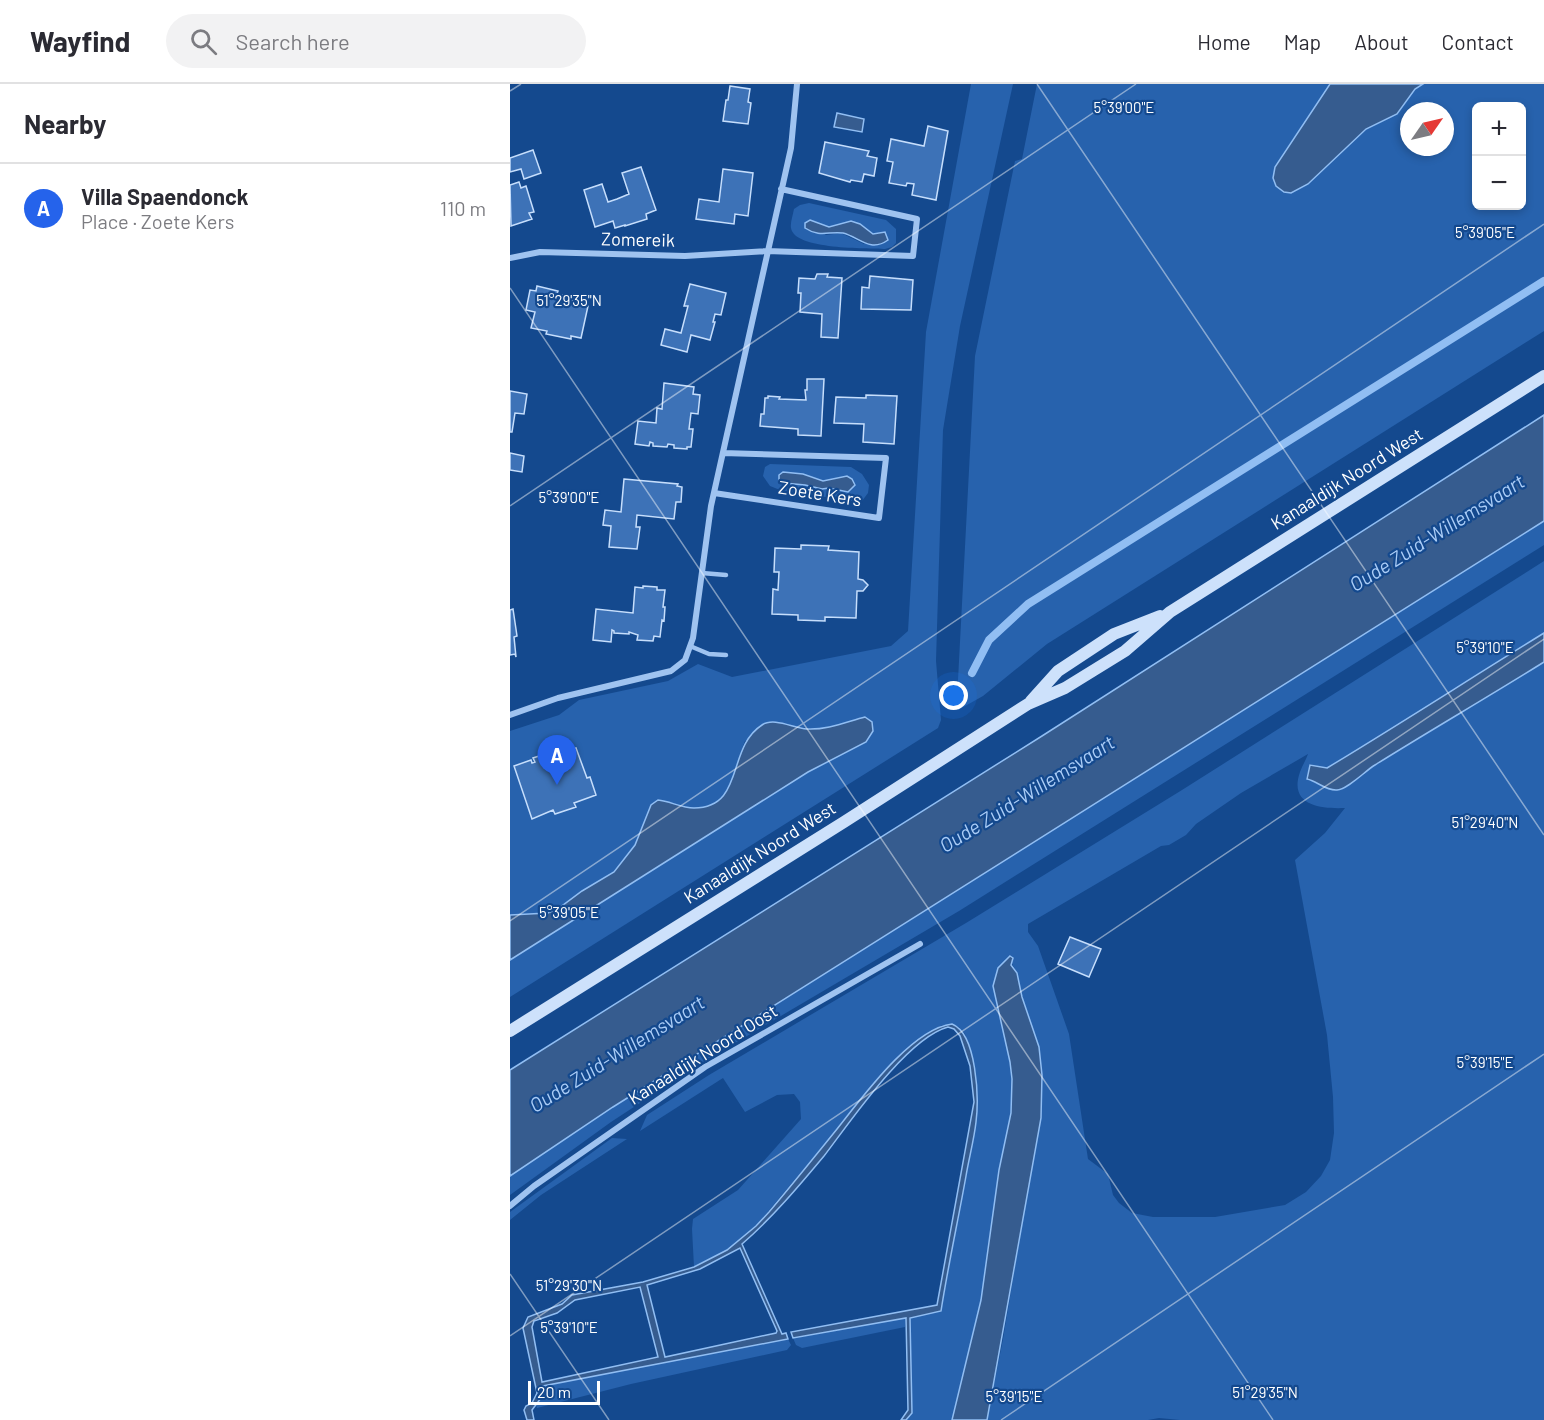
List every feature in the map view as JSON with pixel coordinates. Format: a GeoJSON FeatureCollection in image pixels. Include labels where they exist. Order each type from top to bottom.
{"type":"FeatureCollection","features":[{"type":"Feature","properties":{"kind":"main road","name":"Kanaaldijk Noord West"},"geometry":{"type":"LineString","coordinates":[[510,1031],[1028,704],[1065,688],[1125,651],[1170,612],[1544,376]]}},
{"type":"Feature","properties":{"kind":"main road","name":"Kanaaldijk Noord West"},"geometry":{"type":"LineString","coordinates":[[1028,704],[1058,671],[1114,634],[1170,612]]}},
{"type":"Feature","properties":{"kind":"street"},"geometry":{"type":"LineString","coordinates":[[510,715],[558,698],[670,671],[685,660],[694,630],[714,493],[790,148],[797,84]]}},
{"type":"Feature","properties":{"kind":"street"},"geometry":{"type":"LineString","coordinates":[[766,251],[913,256],[917,219],[781,189]]}},
{"type":"Feature","properties":{"kind":"street","name":"Zomereik"},"geometry":{"type":"LineString","coordinates":[[510,258],[540,252],[685,256],[766,251]]}},
{"type":"Feature","properties":{"kind":"street","name":"Zoete Kers"},"geometry":{"type":"LineString","coordinates":[[714,493],[879,518],[886,458],[723,453]]}},
{"type":"Feature","properties":{"kind":"street","name":"Kanaaldijk Noord Oost"},"geometry":{"type":"LineString","coordinates":[[510,1206],[543,1179],[705,1067],[920,944]]}},
{"type":"Feature","properties":{"kind":"lane"},"geometry":{"type":"LineString","coordinates":[[702,573],[726,575]]}},
{"type":"Feature","properties":{"kind":"lane"},"geometry":{"type":"LineString","coordinates":[[690,646],[709,654],[726,655]]}},
{"type":"Feature","properties":{"kind":"shaded area"},"geometry":{"type":"Polygon","coordinates":[[[971,84],[1013,84],[960,326],[943,430],[936,661],[941,720],[938,728],[510,997],[510,960],[808,772],[866,742],[865,717],[817,729],[790,726],[745,741],[734,775],[724,795],[716,802],[706,807],[693,808],[676,805],[651,806],[635,845],[614,872],[548,913],[510,915],[510,731],[559,715],[579,700],[668,681],[698,664],[732,677],[891,646],[908,631],[926,332],[971,84]]]}},
{"type":"Feature","properties":{"kind":"shaded area"},"geometry":{"type":"Polygon","coordinates":[[[1037,84],[1544,84],[1544,331],[1047,644],[983,696],[958,710],[975,356],[1015,161],[1022,159],[1037,84]]]}},
{"type":"Feature","properties":{"kind":"shaded area"},"geometry":{"type":"Polygon","coordinates":[[[809,203],[886,220],[896,229],[896,243],[885,249],[849,248],[805,240],[795,235],[791,228],[794,209],[809,203]],[[810,220],[826,235],[841,233],[864,244],[873,234],[851,221],[829,227],[810,220]]]}},
{"type":"Feature","properties":{"kind":"shaded area"},"geometry":{"type":"Polygon","coordinates":[[[770,464],[851,467],[862,474],[869,485],[868,493],[862,501],[858,502],[780,490],[770,486],[763,476],[765,467],[770,464]],[[783,472],[784,483],[848,492],[847,476],[823,481],[803,474],[783,472]]]}},
{"type":"Feature","properties":{"kind":"shaded area"},"geometry":{"type":"Polygon","coordinates":[[[1544,521],[1544,545],[959,911],[701,1063],[611,1122],[510,1195],[510,1176],[613,1107],[1544,521]]]}},
{"type":"Feature","properties":{"kind":"shaded area"},"geometry":{"type":"Polygon","coordinates":[[[1544,561],[1544,633],[1327,769],[1310,764],[1306,779],[1343,788],[1371,768],[1544,662],[1544,1420],[1180,1420],[1159,1418],[1148,1420],[987,1420],[1003,1339],[1042,1105],[1039,1047],[1022,997],[1017,973],[1009,958],[998,968],[993,986],[1010,1062],[1011,1113],[999,1170],[981,1300],[952,1420],[906,1420],[912,1413],[910,1317],[941,1311],[976,1122],[977,1105],[973,1064],[965,1034],[959,1027],[942,1025],[905,1052],[885,1072],[756,1226],[727,1250],[694,1267],[693,1219],[738,1190],[801,1119],[800,1102],[794,1094],[777,1095],[745,1112],[723,1078],[640,1131],[647,1115],[709,1075],[966,923],[1182,790],[1544,561]],[[1308,754],[1241,793],[1196,824],[1186,835],[1169,845],[1161,846],[1028,924],[1028,932],[1038,946],[1069,1034],[1088,1159],[1108,1174],[1113,1195],[1132,1213],[1153,1217],[1215,1217],[1285,1205],[1306,1192],[1321,1176],[1330,1160],[1334,1133],[1327,1035],[1295,860],[1325,833],[1345,808],[1317,806],[1303,799],[1298,783],[1308,754]]]}},
{"type":"Feature","properties":{"kind":"shaded area"},"geometry":{"type":"Polygon","coordinates":[[[612,1138],[627,1139],[541,1195],[510,1220],[510,1212],[612,1138]]]}},
{"type":"Feature","properties":{"kind":"shaded area"},"geometry":{"type":"Polygon","coordinates":[[[906,1318],[905,1327],[802,1348],[796,1345],[793,1338],[906,1318]]]}},
{"type":"Feature","properties":{"kind":"shaded area"},"geometry":{"type":"Polygon","coordinates":[[[788,1339],[791,1345],[787,1350],[631,1384],[537,1408],[536,1404],[541,1398],[543,1386],[788,1339]]]}},
{"type":"Feature","properties":{"kind":"water"},"geometry":{"type":"Polygon","coordinates":[[[1330,84],[1423,84],[1415,89],[1406,102],[1400,102],[1400,110],[1397,114],[1366,129],[1308,184],[1291,193],[1284,192],[1276,186],[1273,178],[1275,167],[1330,84]]]}},
{"type":"Feature","properties":{"kind":"water"},"geometry":{"type":"Polygon","coordinates":[[[837,113],[864,119],[862,132],[834,127],[837,113]]]}},
{"type":"Feature","properties":{"kind":"water"},"geometry":{"type":"Polygon","coordinates":[[[810,220],[829,227],[851,221],[860,224],[873,234],[885,232],[888,240],[882,244],[870,245],[843,233],[815,233],[805,228],[805,223],[810,220]]]}},
{"type":"Feature","properties":{"kind":"water","name":"Oude Zuid-Willemsvaart"},"geometry":{"type":"Polygon","coordinates":[[[1544,415],[1544,521],[613,1107],[510,1176],[510,1070],[1042,736],[1544,415]]]}},
{"type":"Feature","properties":{"kind":"water"},"geometry":{"type":"Polygon","coordinates":[[[783,472],[803,474],[823,481],[847,476],[855,485],[848,492],[784,483],[779,481],[779,475],[783,472]]]}},
{"type":"Feature","properties":{"kind":"water"},"geometry":{"type":"Polygon","coordinates":[[[1544,633],[1544,662],[1375,765],[1346,787],[1333,790],[1307,779],[1310,765],[1327,768],[1544,633]]]}},
{"type":"Feature","properties":{"kind":"water"},"geometry":{"type":"Polygon","coordinates":[[[865,717],[872,722],[873,731],[866,742],[808,772],[510,960],[510,915],[548,913],[614,872],[635,845],[651,805],[658,800],[694,808],[710,805],[721,798],[728,788],[743,748],[751,735],[762,725],[778,722],[814,729],[865,717]]]}},
{"type":"Feature","properties":{"kind":"water"},"geometry":{"type":"Polygon","coordinates":[[[1010,956],[1013,958],[1011,965],[1017,973],[1022,997],[1039,1047],[1042,1075],[1041,1118],[987,1420],[952,1420],[981,1300],[999,1170],[1011,1113],[1010,1062],[993,986],[998,968],[1010,956]]]}},
{"type":"Feature","properties":{"kind":"water"},"geometry":{"type":"Polygon","coordinates":[[[952,1024],[967,1040],[974,1068],[977,1111],[941,1311],[910,1318],[912,1413],[906,1420],[901,1420],[908,1410],[906,1318],[793,1338],[791,1332],[937,1305],[974,1102],[970,1066],[960,1036],[954,1029],[948,1027],[932,1034],[898,1064],[880,1083],[805,1179],[775,1213],[742,1244],[782,1334],[786,1333],[788,1339],[543,1386],[541,1398],[532,1410],[534,1420],[527,1420],[524,1410],[532,1403],[537,1393],[523,1328],[528,1317],[562,1304],[572,1295],[643,1282],[694,1267],[727,1250],[769,1212],[887,1069],[919,1039],[936,1029],[952,1024]],[[740,1248],[700,1269],[647,1285],[665,1357],[776,1333],[740,1248]],[[640,1287],[575,1300],[557,1313],[534,1321],[532,1327],[542,1382],[658,1357],[640,1287]]]}},
{"type":"Feature","properties":{"kind":"building"},"geometry":{"type":"Polygon","coordinates":[[[730,86],[750,89],[748,124],[723,121],[730,86]]]}},
{"type":"Feature","properties":{"kind":"building"},"geometry":{"type":"Polygon","coordinates":[[[928,126],[948,131],[936,200],[912,195],[914,184],[907,183],[906,186],[889,183],[893,162],[887,161],[891,139],[924,146],[928,126]]]}},
{"type":"Feature","properties":{"kind":"building"},"geometry":{"type":"Polygon","coordinates":[[[825,142],[869,151],[867,156],[877,158],[874,176],[864,174],[862,182],[851,180],[850,182],[819,173],[825,142]]]}},
{"type":"Feature","properties":{"kind":"building"},"geometry":{"type":"Polygon","coordinates":[[[533,150],[541,173],[524,179],[521,169],[510,172],[510,158],[533,150]]]}},
{"type":"Feature","properties":{"kind":"building"},"geometry":{"type":"Polygon","coordinates":[[[641,167],[656,210],[646,214],[647,219],[625,226],[615,228],[613,221],[595,227],[584,190],[602,184],[608,202],[617,199],[629,194],[622,173],[641,167]]]}},
{"type":"Feature","properties":{"kind":"building"},"geometry":{"type":"Polygon","coordinates":[[[723,169],[753,173],[748,216],[735,214],[734,224],[696,219],[699,199],[719,202],[723,169]]]}},
{"type":"Feature","properties":{"kind":"building"},"geometry":{"type":"Polygon","coordinates":[[[519,182],[521,188],[526,186],[534,212],[529,213],[532,219],[511,226],[510,185],[519,182]]]}},
{"type":"Feature","properties":{"kind":"building"},"geometry":{"type":"Polygon","coordinates":[[[817,274],[842,278],[838,338],[821,337],[822,314],[800,312],[799,278],[815,279],[817,274]]]}},
{"type":"Feature","properties":{"kind":"building"},"geometry":{"type":"Polygon","coordinates":[[[870,276],[913,280],[911,310],[861,309],[862,287],[869,288],[870,276]]]}},
{"type":"Feature","properties":{"kind":"building"},"geometry":{"type":"Polygon","coordinates":[[[690,284],[726,293],[721,315],[715,314],[710,340],[691,335],[687,352],[661,345],[665,329],[681,333],[688,306],[684,306],[690,284]]]}},
{"type":"Feature","properties":{"kind":"building"},"geometry":{"type":"Polygon","coordinates":[[[537,286],[558,291],[557,294],[573,297],[572,302],[588,306],[581,338],[571,336],[571,339],[546,334],[547,331],[531,328],[535,312],[526,310],[530,290],[536,291],[537,286]]]}},
{"type":"Feature","properties":{"kind":"building"},"geometry":{"type":"Polygon","coordinates":[[[807,379],[824,379],[821,436],[798,435],[798,429],[760,426],[761,414],[764,414],[765,398],[768,396],[780,397],[779,399],[806,400],[807,379]]]}},
{"type":"Feature","properties":{"kind":"building"},"geometry":{"type":"Polygon","coordinates":[[[664,383],[694,387],[693,394],[700,395],[698,414],[691,413],[689,429],[693,429],[691,447],[687,449],[674,448],[674,445],[668,444],[667,447],[653,446],[650,442],[649,446],[635,444],[638,421],[656,423],[657,408],[662,409],[664,383]]]}},
{"type":"Feature","properties":{"kind":"building"},"geometry":{"type":"Polygon","coordinates":[[[510,391],[527,394],[524,414],[515,413],[512,432],[510,432],[510,391]]]}},
{"type":"Feature","properties":{"kind":"building"},"geometry":{"type":"Polygon","coordinates":[[[866,395],[897,396],[894,444],[863,442],[864,424],[834,423],[836,397],[866,398],[866,395]]]}},
{"type":"Feature","properties":{"kind":"building"},"geometry":{"type":"Polygon","coordinates":[[[510,453],[524,456],[522,472],[510,470],[510,453]]]}},
{"type":"Feature","properties":{"kind":"building"},"geometry":{"type":"Polygon","coordinates":[[[624,479],[678,484],[677,486],[682,487],[681,502],[676,502],[674,519],[637,515],[636,527],[640,527],[637,549],[609,547],[611,526],[603,525],[605,510],[621,512],[624,479]]]}},
{"type":"Feature","properties":{"kind":"building"},"geometry":{"type":"Polygon","coordinates":[[[801,545],[829,546],[828,550],[859,552],[858,579],[868,585],[863,591],[857,591],[856,618],[825,617],[825,621],[798,620],[798,615],[772,614],[773,589],[778,590],[779,572],[774,572],[775,548],[801,549],[801,545]]]}},
{"type":"Feature","properties":{"kind":"building"},"geometry":{"type":"Polygon","coordinates":[[[643,586],[665,590],[664,621],[662,620],[660,637],[654,636],[653,641],[637,640],[638,635],[629,632],[629,634],[614,633],[612,630],[611,642],[593,640],[596,609],[633,613],[635,587],[643,588],[643,586]]]}},
{"type":"Feature","properties":{"kind":"building"},"geometry":{"type":"Polygon","coordinates":[[[513,609],[517,636],[514,637],[516,657],[515,654],[510,655],[510,610],[513,609]]]}},
{"type":"Feature","properties":{"kind":"building"},"geometry":{"type":"Polygon","coordinates":[[[576,748],[596,795],[574,803],[576,807],[555,814],[553,810],[532,819],[514,766],[531,760],[532,763],[535,762],[533,758],[554,751],[555,754],[576,748]]]}},
{"type":"Feature","properties":{"kind":"building"},"geometry":{"type":"Polygon","coordinates":[[[1070,937],[1101,949],[1089,977],[1058,964],[1070,937]]]}},
{"type":"Feature","properties":{"kind":"waterway"},"geometry":{"type":"LineString","coordinates":[[972,673],[989,640],[1028,604],[1544,281]]}},
{"type":"Feature","properties":{"kind":"place","name":"Villa Spaendonck"},"geometry":{"type":"Point","coordinates":[557,785]}}]}
